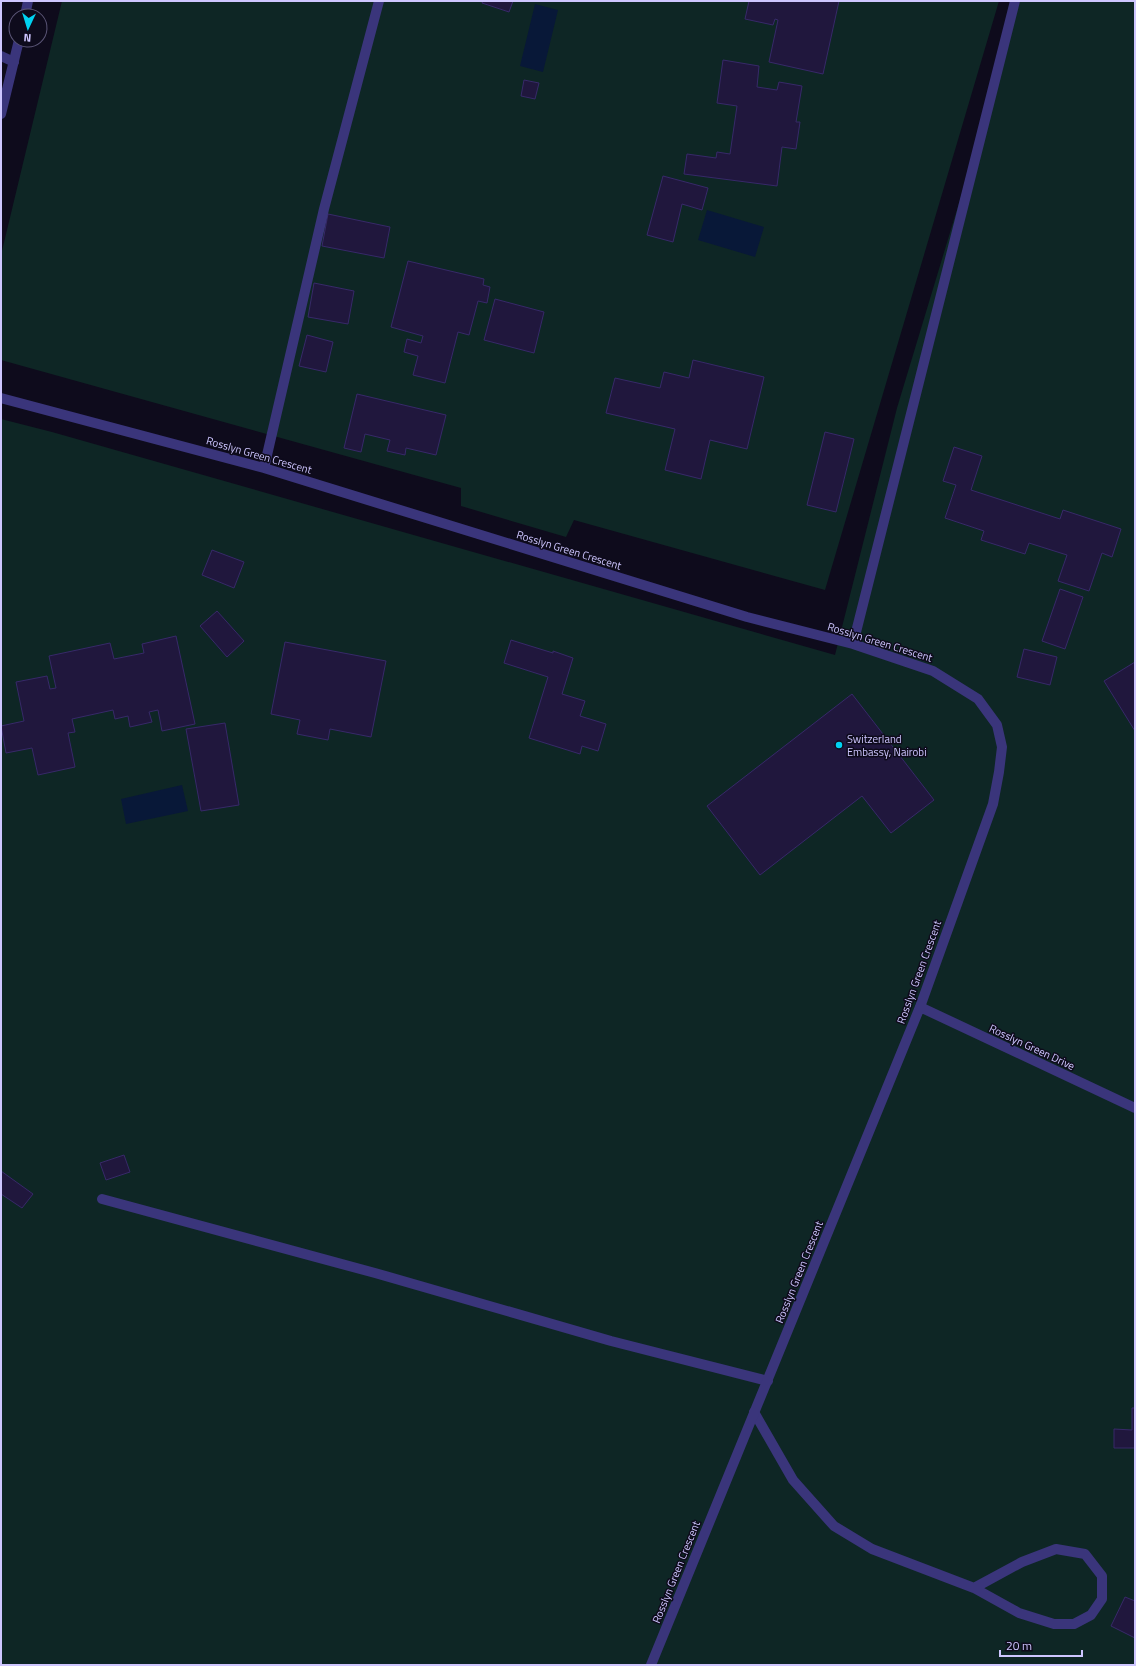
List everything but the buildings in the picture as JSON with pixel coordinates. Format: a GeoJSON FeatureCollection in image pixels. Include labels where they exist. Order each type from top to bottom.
{"type":"FeatureCollection","features":[{"type":"Feature","properties":{"kind":"street"},"geometry":{"type":"LineString","coordinates":[[264,468],[324,209],[379,1]]}},
{"type":"Feature","properties":{"kind":"street"},"geometry":{"type":"LineString","coordinates":[[852,644],[1016,1]]}},
{"type":"Feature","properties":{"kind":"street"},"geometry":{"type":"LineString","coordinates":[[1,114],[17,48]]}},
{"type":"Feature","properties":{"kind":"street"},"geometry":{"type":"LineString","coordinates":[[1,56],[14,62]]}},
{"type":"Feature","properties":{"kind":"street","name":"Rosslyn Green Crescent"},"geometry":{"type":"LineString","coordinates":[[1,398],[264,468],[747,617],[852,644],[933,671],[978,699],[997,725],[1002,747],[993,804],[920,1008],[651,1665]]}},
{"type":"Feature","properties":{"kind":"street","name":"Rosslyn Green Drive"},"geometry":{"type":"LineString","coordinates":[[920,1008],[1135,1108]]}},
{"type":"Feature","properties":{"kind":"street"},"geometry":{"type":"LineString","coordinates":[[102,1199],[375,1273],[611,1341],[768,1381]]}},
{"type":"Feature","properties":{"kind":"street"},"geometry":{"type":"LineString","coordinates":[[754,1412],[793,1480],[834,1526],[872,1549],[974,1588],[1019,1613],[1054,1624],[1074,1624],[1091,1615],[1102,1600],[1102,1576],[1085,1554],[1056,1549],[1022,1562],[974,1588]]}},
{"type":"Feature","properties":{"kind":"green space"},"geometry":{"type":"Polygon","coordinates":[[[62,1],[999,1],[825,590],[574,520],[566,537],[461,506],[461,488],[1,360],[1,255],[62,1]]]}},
{"type":"Feature","properties":{"kind":"green space"},"geometry":{"type":"Polygon","coordinates":[[[1020,1],[1135,1],[1135,1665],[1,1665],[1,419],[52,432],[835,655],[897,408],[1020,1]]]}},
{"type":"Feature","properties":{"kind":"water"},"geometry":{"type":"Polygon","coordinates":[[[535,4],[558,10],[543,72],[520,66],[535,4]]]}},
{"type":"Feature","properties":{"kind":"water"},"geometry":{"type":"Polygon","coordinates":[[[707,210],[764,227],[755,257],[698,240],[707,210]]]}},
{"type":"Feature","properties":{"kind":"water"},"geometry":{"type":"Polygon","coordinates":[[[182,785],[188,811],[126,824],[121,799],[182,785]]]}},
{"type":"Feature","properties":{"kind":"place","name":"Switzerland Embassy, Nairobi"},"geometry":{"type":"Point","coordinates":[839,745]}}]}
